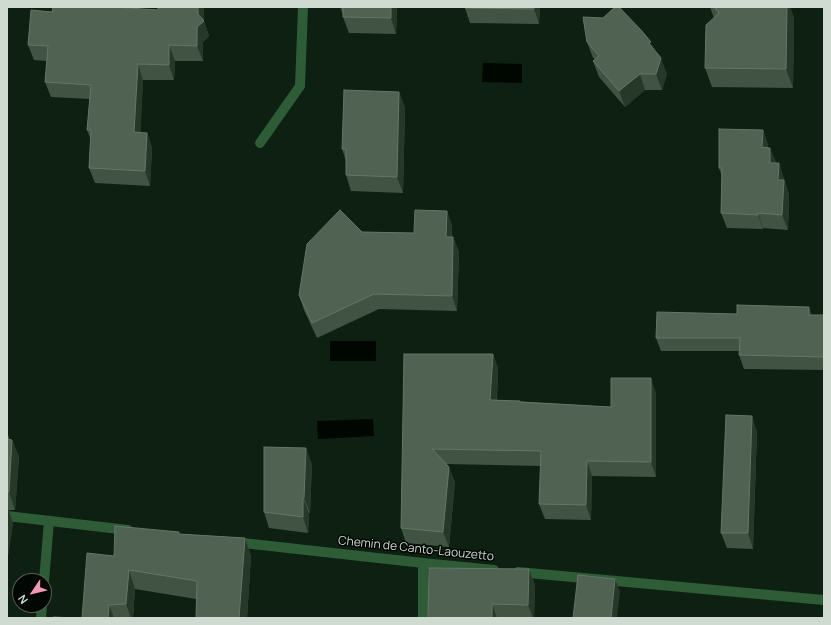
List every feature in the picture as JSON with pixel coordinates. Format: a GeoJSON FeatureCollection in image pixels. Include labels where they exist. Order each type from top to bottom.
{"type":"FeatureCollection","features":[{"type":"Feature","properties":{"kind":"street"},"geometry":{"type":"LineString","coordinates":[[260,143],[300,86],[303,7]]}},
{"type":"Feature","properties":{"kind":"street"},"geometry":{"type":"LineString","coordinates":[[7,516],[134,530]]}},
{"type":"Feature","properties":{"kind":"street"},"geometry":{"type":"LineString","coordinates":[[45,573],[48,521]]}},
{"type":"Feature","properties":{"kind":"street","name":"Chemin de Canto-Laouzetto"},"geometry":{"type":"LineString","coordinates":[[228,541],[423,563],[824,600]]}},
{"type":"Feature","properties":{"kind":"street"},"geometry":{"type":"LineString","coordinates":[[422,618],[423,563]]}},
{"type":"Feature","properties":{"kind":"shaded area"},"geometry":{"type":"Polygon","coordinates":[[[483,63],[522,64],[522,83],[482,82],[483,63]]]}},
{"type":"Feature","properties":{"kind":"shaded area"},"geometry":{"type":"Polygon","coordinates":[[[330,341],[376,341],[376,361],[330,361],[330,341]]]}},
{"type":"Feature","properties":{"kind":"shaded area"},"geometry":{"type":"Polygon","coordinates":[[[373,419],[374,436],[318,439],[317,421],[373,419]]]}},
{"type":"Feature","properties":{"kind":"building"},"geometry":{"type":"Polygon","coordinates":[[[53,7],[113,7],[158,10],[158,7],[198,7],[198,14],[204,21],[197,27],[197,46],[169,45],[169,65],[138,64],[134,132],[147,133],[145,171],[89,168],[91,130],[87,130],[91,85],[45,82],[48,46],[28,45],[31,10],[52,12],[53,7]]]}},
{"type":"Feature","properties":{"kind":"building"},"geometry":{"type":"Polygon","coordinates":[[[343,7],[391,7],[391,18],[343,17],[343,7]]]}},
{"type":"Feature","properties":{"kind":"building"},"geometry":{"type":"Polygon","coordinates":[[[534,7],[534,9],[465,8],[534,7]]]}},
{"type":"Feature","properties":{"kind":"building"},"geometry":{"type":"Polygon","coordinates":[[[615,7],[619,7],[641,30],[661,58],[656,74],[640,74],[619,91],[593,61],[599,56],[587,42],[583,17],[603,18],[615,7]]]}},
{"type":"Feature","properties":{"kind":"building"},"geometry":{"type":"Polygon","coordinates":[[[714,7],[787,7],[786,69],[705,68],[706,25],[719,13],[714,7]]]}},
{"type":"Feature","properties":{"kind":"building"},"geometry":{"type":"Polygon","coordinates":[[[344,90],[399,92],[397,177],[346,175],[346,149],[342,149],[344,90]]]}},
{"type":"Feature","properties":{"kind":"building"},"geometry":{"type":"Polygon","coordinates":[[[719,129],[763,130],[762,147],[770,148],[770,163],[779,163],[778,180],[784,180],[782,215],[758,213],[758,215],[721,213],[722,168],[719,168],[719,129]]]}},
{"type":"Feature","properties":{"kind":"building"},"geometry":{"type":"Polygon","coordinates":[[[340,210],[362,232],[414,233],[415,210],[447,211],[446,237],[453,237],[452,296],[374,294],[312,323],[299,295],[307,244],[340,210]]]}},
{"type":"Feature","properties":{"kind":"building"},"geometry":{"type":"Polygon","coordinates":[[[737,305],[809,307],[809,315],[824,315],[824,357],[739,355],[740,338],[656,338],[657,312],[737,314],[737,305]]]}},
{"type":"Feature","properties":{"kind":"building"},"geometry":{"type":"Polygon","coordinates":[[[404,354],[493,354],[490,400],[611,407],[611,378],[651,378],[651,462],[587,461],[586,505],[539,504],[541,451],[432,449],[449,467],[443,532],[401,528],[404,354]]]}},
{"type":"Feature","properties":{"kind":"building"},"geometry":{"type":"Polygon","coordinates":[[[726,415],[752,416],[748,533],[721,533],[726,415]]]}},
{"type":"Feature","properties":{"kind":"building"},"geometry":{"type":"Polygon","coordinates":[[[7,436],[8,439],[12,440],[9,492],[7,492],[7,436]]]}},
{"type":"Feature","properties":{"kind":"building"},"geometry":{"type":"Polygon","coordinates":[[[264,447],[306,448],[303,517],[264,512],[264,447]]]}},
{"type":"Feature","properties":{"kind":"building"},"geometry":{"type":"Polygon","coordinates":[[[115,526],[179,532],[179,534],[245,538],[239,618],[196,618],[197,581],[129,570],[126,604],[109,605],[108,618],[82,618],[87,553],[114,556],[115,526]]]}},
{"type":"Feature","properties":{"kind":"building"},"geometry":{"type":"Polygon","coordinates":[[[429,568],[529,569],[528,605],[492,604],[492,618],[428,618],[429,568]]]}},
{"type":"Feature","properties":{"kind":"building"},"geometry":{"type":"Polygon","coordinates":[[[578,575],[615,579],[611,618],[573,618],[578,575]]]}}]}
